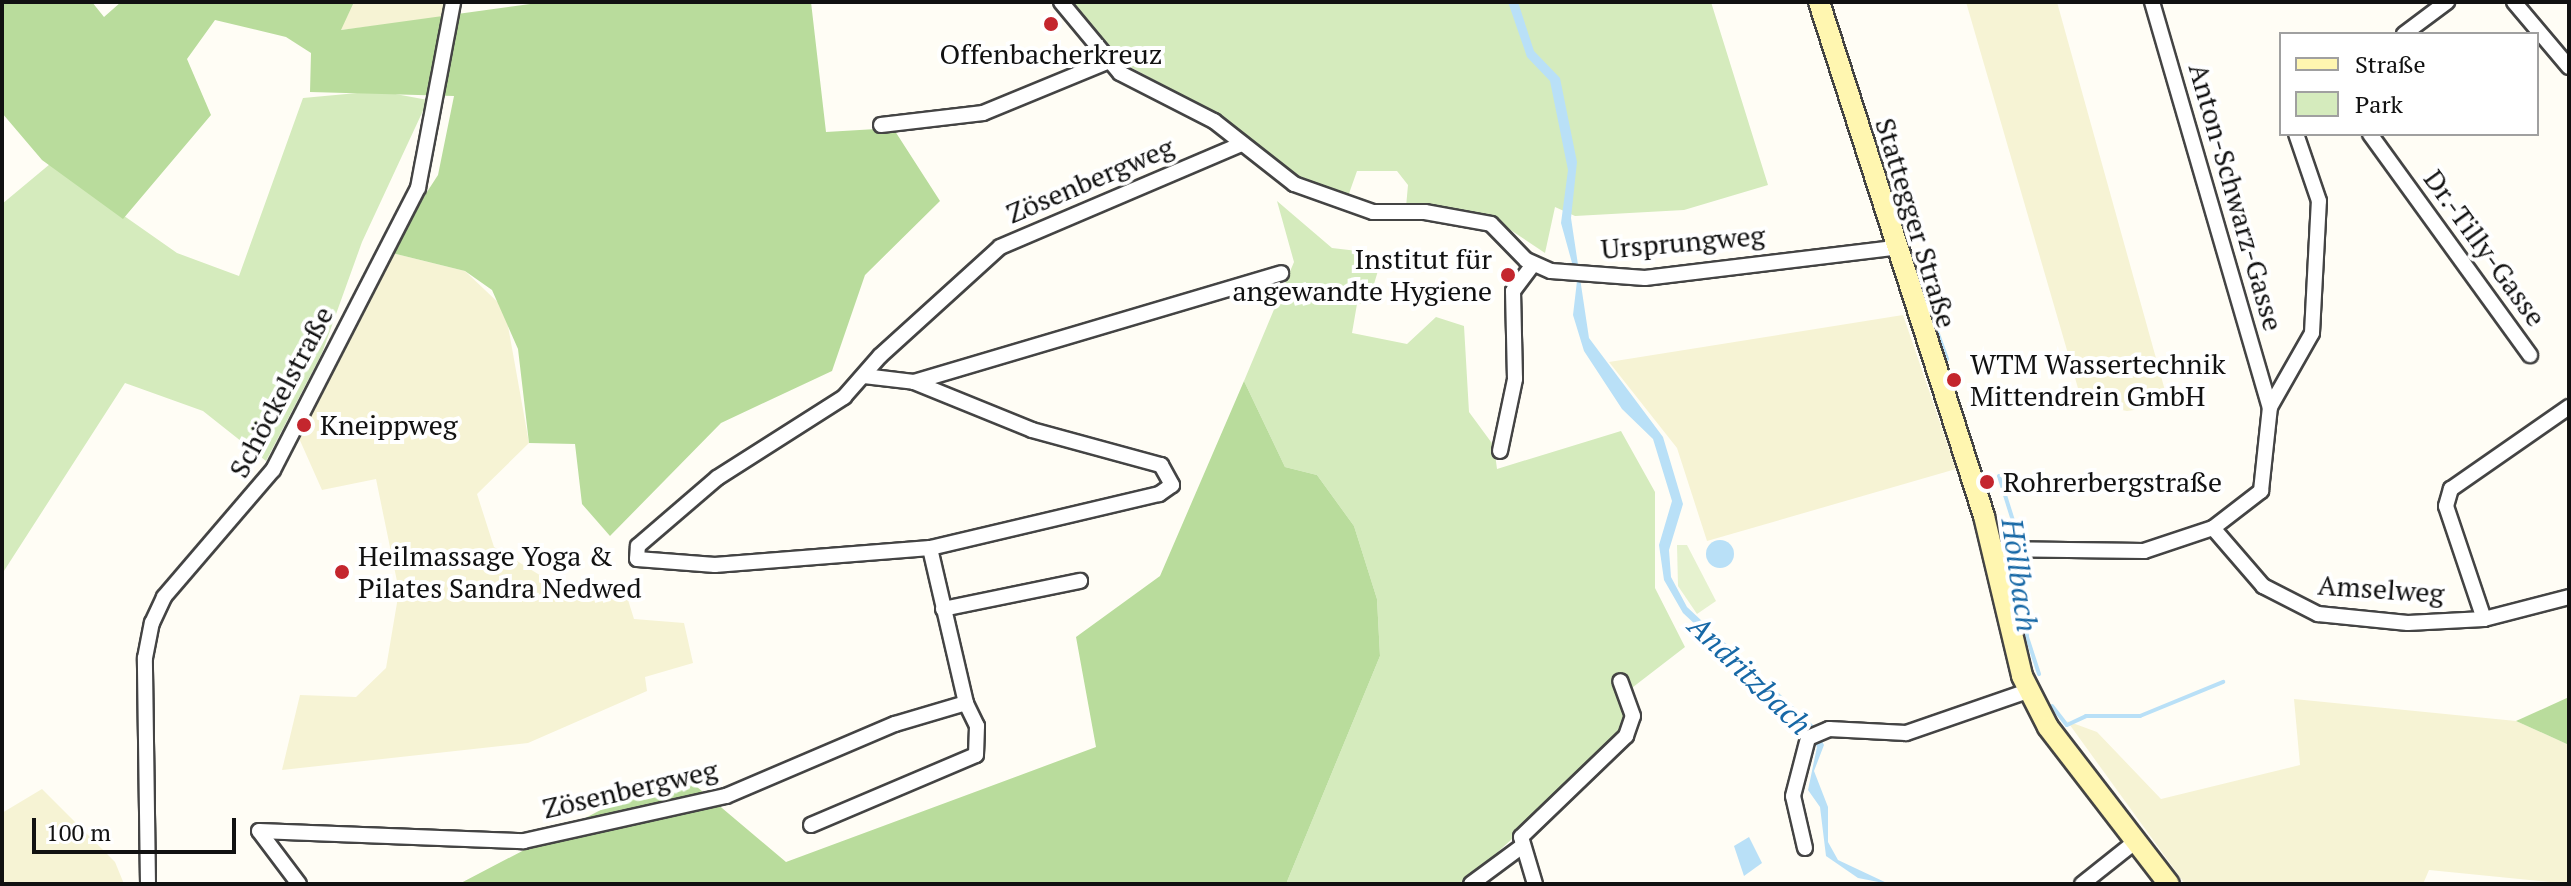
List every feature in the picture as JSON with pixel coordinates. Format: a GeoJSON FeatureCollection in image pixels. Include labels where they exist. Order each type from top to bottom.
{"type":"FeatureCollection","features":[{"type":"Feature","properties":{"kind":"main road","name":"Stattegger Straße"},"geometry":{"type":"LineString","coordinates":[[1819,2],[1894,248],[2010,550],[2028,691],[2169,884]]}},
{"type":"Feature","properties":{"kind":"street","name":"Schöckelstraße"},"geometry":{"type":"LineString","coordinates":[[148,884],[145,658],[152,623],[164,597],[273,470],[418,188],[453,2]]}},
{"type":"Feature","properties":{"kind":"street","name":"Ursprungweg"},"geometry":{"type":"LineString","coordinates":[[1061,2],[1107,62],[1187,104],[1332,204],[1491,224],[1533,264],[1579,276],[1659,276],[1894,248]]}},
{"type":"Feature","properties":{"kind":"street","name":"Anton-Schwarz-Gasse"},"geometry":{"type":"LineString","coordinates":[[2152,2],[2270,407]]}},
{"type":"Feature","properties":{"kind":"street"},"geometry":{"type":"LineString","coordinates":[[2407,32],[2447,2]]}},
{"type":"Feature","properties":{"kind":"street"},"geometry":{"type":"LineString","coordinates":[[2514,2],[2569,67]]}},
{"type":"Feature","properties":{"kind":"street"},"geometry":{"type":"LineString","coordinates":[[881,125],[983,113],[1107,62]]}},
{"type":"Feature","properties":{"kind":"street"},"geometry":{"type":"LineString","coordinates":[[2010,550],[2141,551],[2213,528],[2249,504],[2266,482],[2263,431],[2270,407],[2312,333],[2319,201],[2297,136]]}},
{"type":"Feature","properties":{"kind":"street","name":"Dr.-Tilly-Gasse"},"geometry":{"type":"LineString","coordinates":[[2371,136],[2530,355]]}},
{"type":"Feature","properties":{"kind":"street","name":"Zösenbergweg"},"geometry":{"type":"LineString","coordinates":[[864,376],[914,382],[1032,430],[1161,465],[1174,479],[1159,494],[930,548],[715,565],[646,563],[634,556],[717,478],[833,405],[1000,247],[1242,144]]}},
{"type":"Feature","properties":{"kind":"street"},"geometry":{"type":"LineString","coordinates":[[1500,451],[1515,379],[1513,291],[1533,264]]}},
{"type":"Feature","properties":{"kind":"street","name":"Zösenbergweg"},"geometry":{"type":"LineString","coordinates":[[914,382],[1281,273]]}},
{"type":"Feature","properties":{"kind":"street","name":"Amselweg"},"geometry":{"type":"LineString","coordinates":[[2484,619],[2446,506],[2451,489],[2569,407]]}},
{"type":"Feature","properties":{"kind":"street","name":"Amselweg"},"geometry":{"type":"LineString","coordinates":[[2213,528],[2263,586],[2301,610],[2408,623],[2484,619],[2569,597]]}},
{"type":"Feature","properties":{"kind":"street"},"geometry":{"type":"LineString","coordinates":[[811,825],[976,755],[977,726],[966,703],[930,548]]}},
{"type":"Feature","properties":{"kind":"street"},"geometry":{"type":"LineString","coordinates":[[943,609],[1080,581]]}},
{"type":"Feature","properties":{"kind":"street"},"geometry":{"type":"LineString","coordinates":[[1535,884],[1521,847],[1523,833],[1626,736],[1629,695],[1620,681]]}},
{"type":"Feature","properties":{"kind":"street"},"geometry":{"type":"LineString","coordinates":[[1805,848],[1793,796],[1815,735],[1906,733],[2028,691]]}},
{"type":"Feature","properties":{"kind":"street","name":"Zösenbergweg"},"geometry":{"type":"LineString","coordinates":[[299,884],[259,831],[524,841],[726,796],[895,724],[966,703]]}},
{"type":"Feature","properties":{"kind":"street"},"geometry":{"type":"LineString","coordinates":[[2082,884],[2136,841]]}},
{"type":"Feature","properties":{"kind":"street"},"geometry":{"type":"LineString","coordinates":[[1471,884],[1521,847]]}},
{"type":"Feature","properties":{"kind":"shaded area"},"geometry":{"type":"Polygon","coordinates":[[[354,2],[444,2],[442,18],[340,30],[354,2]]]}},
{"type":"Feature","properties":{"kind":"shaded area"},"geometry":{"type":"Polygon","coordinates":[[[1966,2],[2057,2],[2169,405],[2127,411],[2082,402],[1966,2]]]}},
{"type":"Feature","properties":{"kind":"shaded area"},"geometry":{"type":"Polygon","coordinates":[[[388,252],[465,271],[505,309],[529,443],[477,494],[494,547],[551,582],[623,584],[634,619],[684,623],[693,663],[645,677],[647,691],[528,743],[282,770],[300,695],[356,697],[386,668],[399,591],[376,479],[322,490],[298,436],[388,252]]]}},
{"type":"Feature","properties":{"kind":"shaded area"},"geometry":{"type":"Polygon","coordinates":[[[1903,315],[1956,469],[1707,541],[1677,448],[1609,362],[1903,315]]]}},
{"type":"Feature","properties":{"kind":"shaded area"},"geometry":{"type":"Polygon","coordinates":[[[2294,699],[2516,721],[2569,745],[2569,884],[2429,870],[2423,884],[2185,884],[2067,721],[2097,732],[2161,799],[2300,765],[2294,699]]]}},
{"type":"Feature","properties":{"kind":"shaded area"},"geometry":{"type":"Polygon","coordinates":[[[42,789],[115,862],[124,884],[2,884],[2,813],[42,789]]]}},
{"type":"Feature","properties":{"kind":"green space"},"geometry":{"type":"Polygon","coordinates":[[[2,2],[92,2],[104,17],[121,2],[354,2],[341,30],[545,2],[811,2],[826,132],[893,128],[940,201],[865,275],[832,371],[721,423],[610,536],[582,504],[575,444],[529,443],[518,349],[492,290],[465,271],[388,252],[438,175],[454,96],[310,92],[311,53],[286,37],[215,20],[187,59],[211,115],[123,219],[42,160],[2,113],[2,2]]]}},
{"type":"Feature","properties":{"kind":"green space"},"geometry":{"type":"Polygon","coordinates":[[[1067,2],[1711,2],[1768,185],[1684,210],[1575,216],[1555,207],[1545,253],[1488,215],[1406,207],[1408,185],[1397,171],[1357,171],[1346,202],[1301,183],[1223,117],[1108,55],[1067,2]]]}},
{"type":"Feature","properties":{"kind":"green space"},"geometry":{"type":"Polygon","coordinates":[[[379,91],[428,100],[362,242],[322,353],[266,461],[203,411],[125,383],[2,574],[2,204],[50,164],[177,253],[239,276],[303,98],[379,91]]]}},
{"type":"Feature","properties":{"kind":"green space"},"geometry":{"type":"Polygon","coordinates":[[[1277,201],[1332,248],[1383,254],[1368,304],[1357,304],[1352,333],[1407,344],[1436,317],[1464,326],[1469,412],[1494,446],[1497,469],[1621,431],[1655,492],[1655,588],[1685,647],[1624,694],[1625,730],[1605,753],[1463,884],[1286,884],[1380,656],[1377,599],[1354,526],[1317,475],[1285,467],[1244,381],[1294,262],[1277,201]]]}},
{"type":"Feature","properties":{"kind":"green space"},"geometry":{"type":"Polygon","coordinates":[[[1244,381],[1285,467],[1317,475],[1354,526],[1377,599],[1380,656],[1286,884],[459,884],[677,770],[786,862],[1096,747],[1076,637],[1160,576],[1244,381]]]}},
{"type":"Feature","properties":{"kind":"green space"},"geometry":{"type":"Polygon","coordinates":[[[1677,545],[1687,545],[1716,601],[1697,614],[1678,586],[1677,545]]]}},
{"type":"Feature","properties":{"kind":"green space"},"geometry":{"type":"Polygon","coordinates":[[[2569,697],[2569,745],[2516,721],[2569,697]]]}},
{"type":"Feature","properties":{"kind":"water","name":"Andritzbach"},"geometry":{"type":"Polygon","coordinates":[[[1508,2],[1518,2],[1534,51],[1560,78],[1577,162],[1571,218],[1589,338],[1663,437],[1683,504],[1669,550],[1671,577],[1687,607],[1814,726],[1824,745],[1814,771],[1828,807],[1828,842],[1838,860],[1889,884],[1858,878],[1826,856],[1820,807],[1808,790],[1817,747],[1807,728],[1683,613],[1664,580],[1659,545],[1672,501],[1653,439],[1622,409],[1584,351],[1573,315],[1577,281],[1561,223],[1568,170],[1550,81],[1527,57],[1508,2]]]}},
{"type":"Feature","properties":{"kind":"water"},"geometry":{"type":"Polygon","coordinates":[[[1720,540],[1730,544],[1734,554],[1730,564],[1720,568],[1710,564],[1706,554],[1710,544],[1720,540]]]}},
{"type":"Feature","properties":{"kind":"water"},"geometry":{"type":"Polygon","coordinates":[[[1749,837],[1762,863],[1744,876],[1734,846],[1749,837]]]}},
{"type":"Feature","properties":{"kind":"waterway","name":"Höllbach"},"geometry":{"type":"LineString","coordinates":[[1926,301],[1947,359]]}},
{"type":"Feature","properties":{"kind":"waterway","name":"Höllbach"},"geometry":{"type":"LineString","coordinates":[[1999,476],[2021,546]]}},
{"type":"Feature","properties":{"kind":"waterway","name":"Höllbach"},"geometry":{"type":"LineString","coordinates":[[2023,555],[2027,637],[2039,674]]}},
{"type":"Feature","properties":{"kind":"waterway"},"geometry":{"type":"LineString","coordinates":[[2052,706],[2067,725],[2086,716],[2140,716],[2223,682]]}},
{"type":"Feature","properties":{"kind":"place","name":"Offenbacherkreuz"},"geometry":{"type":"Point","coordinates":[1051,24]}},
{"type":"Feature","properties":{"kind":"place","name":"Institut für angewandte Hygiene"},"geometry":{"type":"Point","coordinates":[1508,275]}},
{"type":"Feature","properties":{"kind":"place","name":"WTM Wassertechnik Mittendrein GmbH"},"geometry":{"type":"Point","coordinates":[1954,380]}},
{"type":"Feature","properties":{"kind":"place","name":"Kneippweg"},"geometry":{"type":"Point","coordinates":[304,425]}},
{"type":"Feature","properties":{"kind":"place","name":"Rohrerbergstraße"},"geometry":{"type":"Point","coordinates":[1987,482]}},
{"type":"Feature","properties":{"kind":"place","name":"Heilmassage Yoga & Pilates Sandra Nedwed"},"geometry":{"type":"Point","coordinates":[342,572]}}]}
